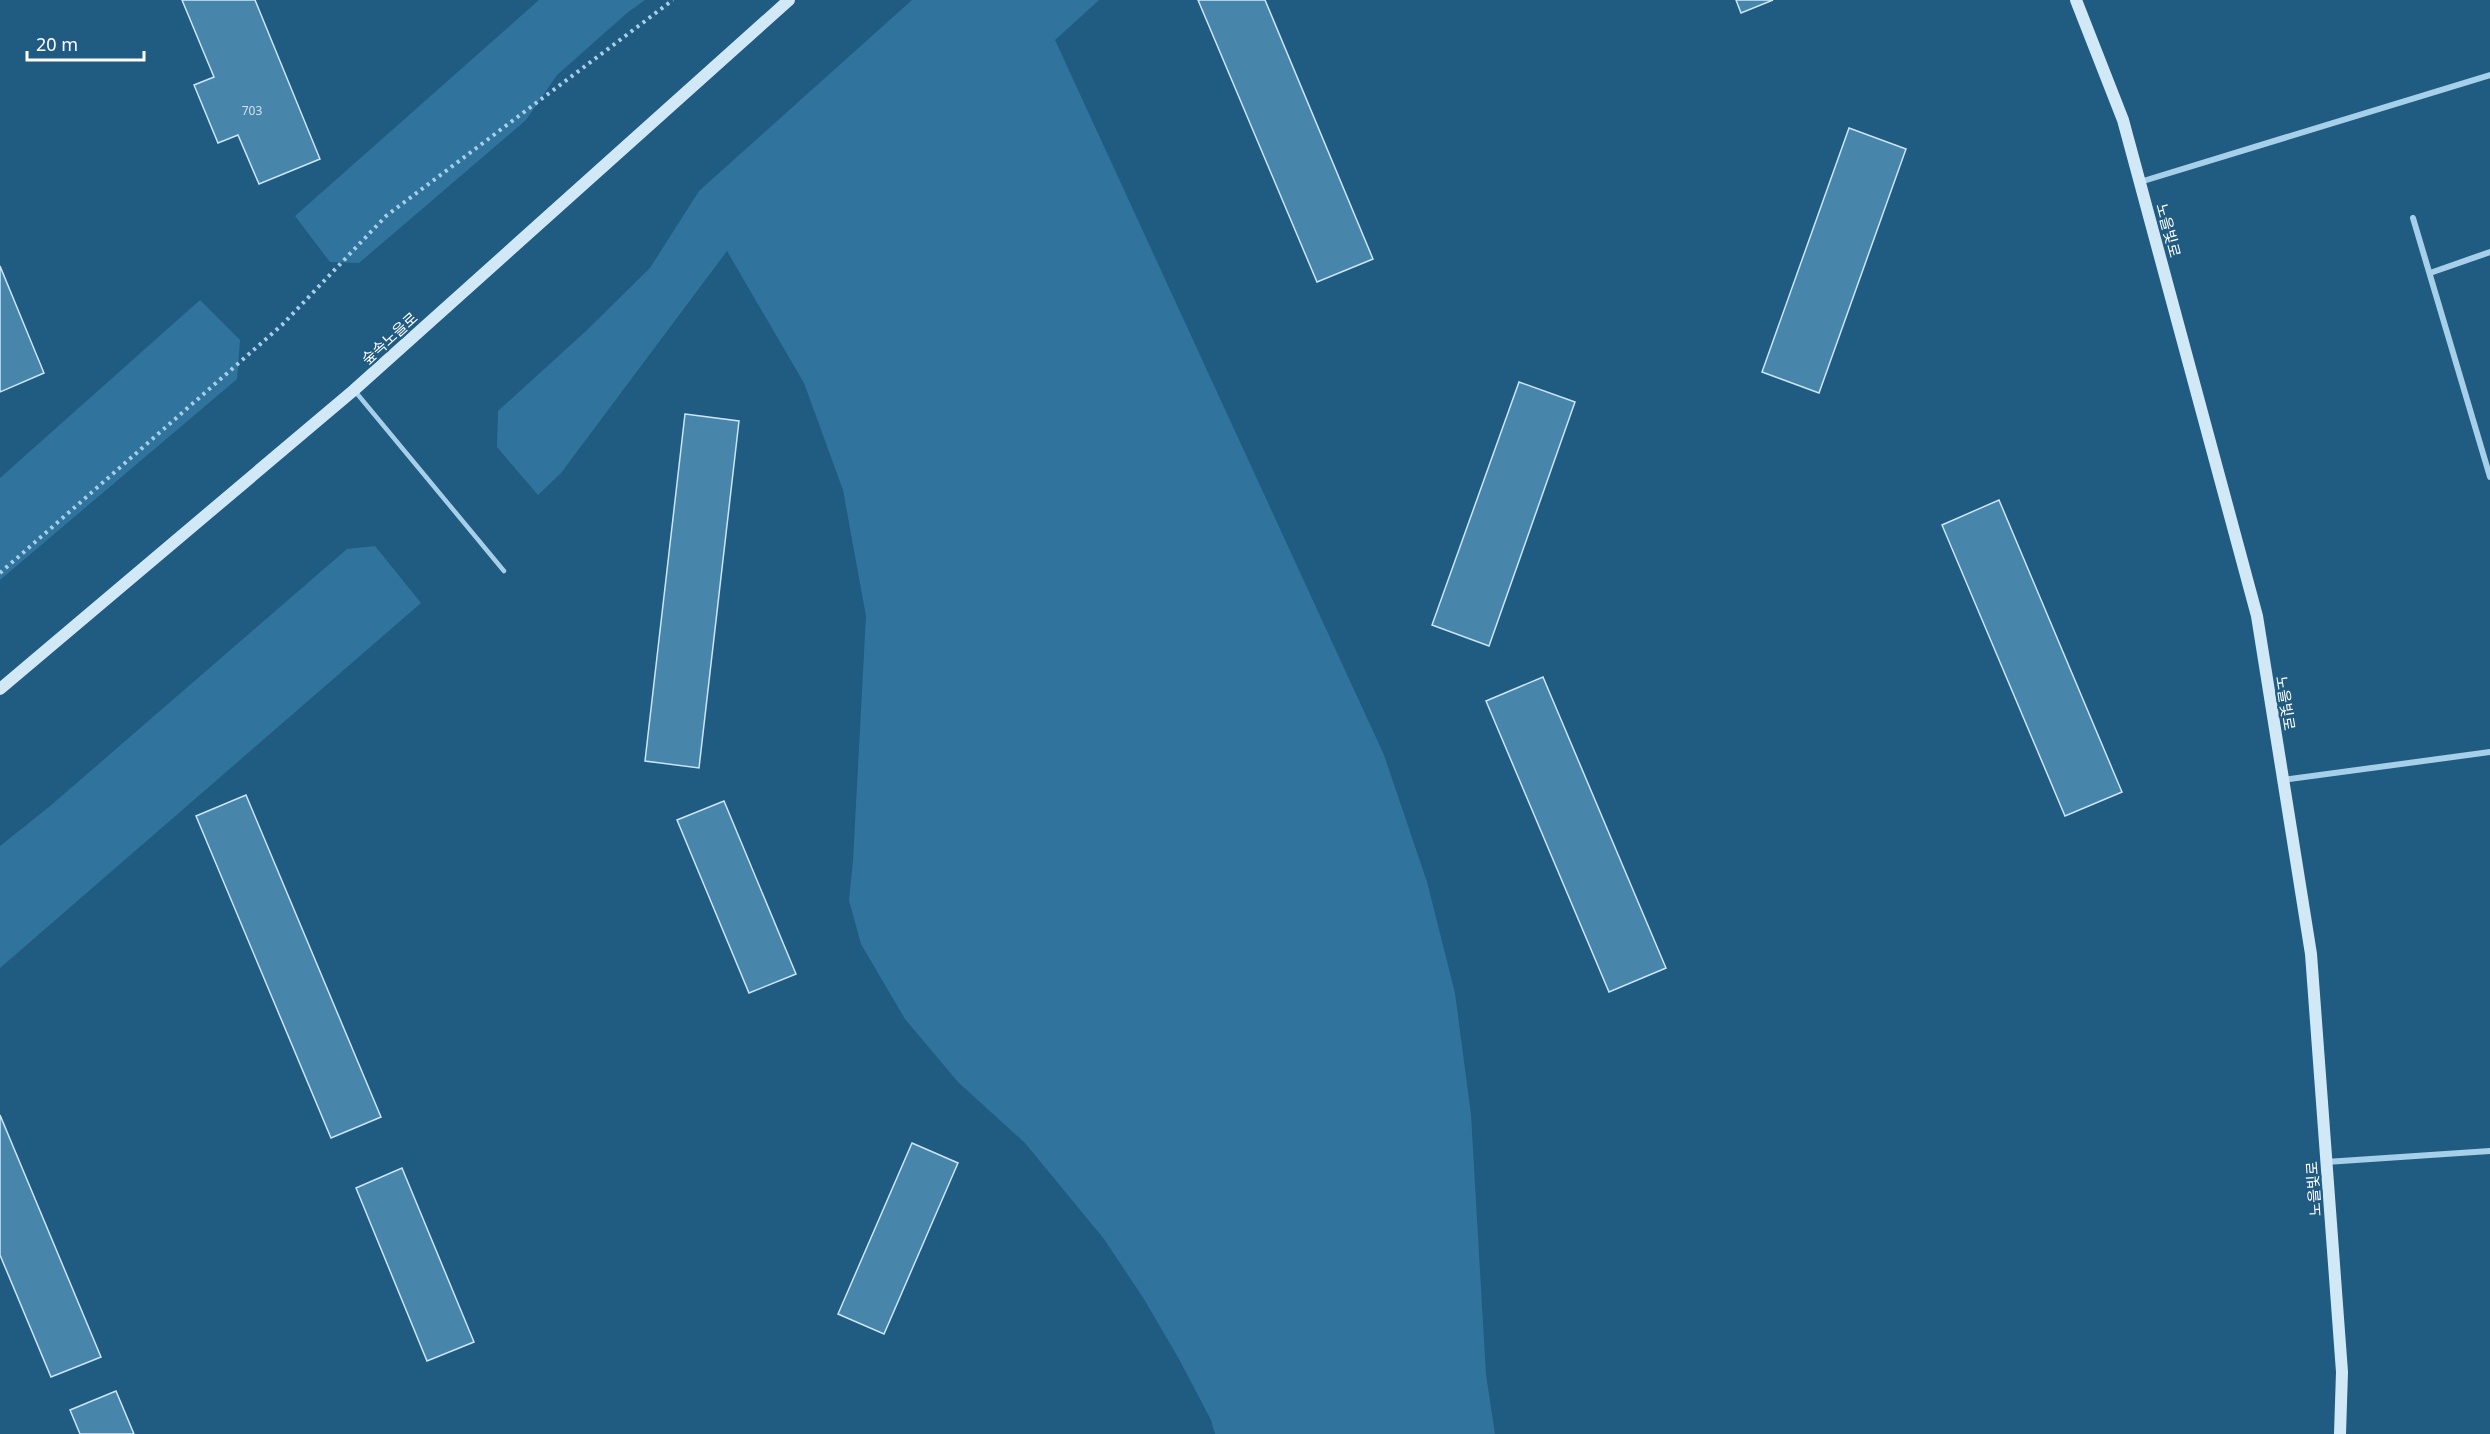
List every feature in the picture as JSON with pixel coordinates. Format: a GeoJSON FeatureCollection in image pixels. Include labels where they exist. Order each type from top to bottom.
{"type":"FeatureCollection","features":[{"type":"Feature","properties":{"kind":"street","name":"숲속노을로"},"geometry":{"type":"LineString","coordinates":[[0,689],[354,390],[789,0]]}},
{"type":"Feature","properties":{"kind":"street","name":"노을빛로"},"geometry":{"type":"LineString","coordinates":[[2076,0],[2123,120],[2257,616],[2311,954],[2342,1372],[2340,1434]]}},
{"type":"Feature","properties":{"kind":"street"},"geometry":{"type":"LineString","coordinates":[[2140,182],[2490,75]]}},
{"type":"Feature","properties":{"kind":"street"},"geometry":{"type":"LineString","coordinates":[[2413,218],[2490,477]]}},
{"type":"Feature","properties":{"kind":"street"},"geometry":{"type":"LineString","coordinates":[[2430,273],[2490,252]]}},
{"type":"Feature","properties":{"kind":"street"},"geometry":{"type":"LineString","coordinates":[[2283,780],[2490,752]]}},
{"type":"Feature","properties":{"kind":"street"},"geometry":{"type":"LineString","coordinates":[[2326,1162],[2490,1151]]}},
{"type":"Feature","properties":{"kind":"lane"},"geometry":{"type":"LineString","coordinates":[[354,390],[504,571]]}},
{"type":"Feature","properties":{"kind":"path"},"geometry":{"type":"LineString","coordinates":[[0,573],[282,326],[386,216],[673,0]]}},
{"type":"Feature","properties":{"kind":"shaded area"},"geometry":{"type":"Polygon","coordinates":[[[539,0],[645,0],[557,75],[526,120],[359,263],[330,262],[295,216],[539,0]]]}},
{"type":"Feature","properties":{"kind":"shaded area"},"geometry":{"type":"Polygon","coordinates":[[[912,0],[1099,0],[1055,40],[1384,755],[1427,882],[1455,993],[1471,1115],[1486,1375],[1495,1434],[1215,1434],[1211,1420],[1179,1359],[1144,1299],[1104,1239],[1025,1143],[958,1082],[905,1019],[861,944],[849,900],[866,616],[843,490],[804,383],[727,251],[561,473],[538,495],[497,447],[498,411],[586,331],[650,268],[699,191],[912,0]]]}},
{"type":"Feature","properties":{"kind":"shaded area"},"geometry":{"type":"Polygon","coordinates":[[[200,300],[240,340],[237,379],[0,580],[0,478],[200,300]]]}},
{"type":"Feature","properties":{"kind":"shaded area"},"geometry":{"type":"Polygon","coordinates":[[[375,546],[421,603],[0,968],[0,846],[49,807],[347,549],[375,546]]]}},
{"type":"Feature","properties":{"kind":"building"},"geometry":{"type":"Polygon","coordinates":[[[182,0],[255,0],[320,159],[259,184],[238,135],[218,143],[194,85],[214,77],[182,0]]]}},
{"type":"Feature","properties":{"kind":"building"},"geometry":{"type":"Polygon","coordinates":[[[1198,0],[1265,0],[1373,259],[1317,282],[1198,0]]]}},
{"type":"Feature","properties":{"kind":"building"},"geometry":{"type":"Polygon","coordinates":[[[1736,0],[1773,0],[1741,13],[1736,0]]]}},
{"type":"Feature","properties":{"kind":"building"},"geometry":{"type":"Polygon","coordinates":[[[1849,128],[1906,149],[1819,393],[1762,372],[1849,128]]]}},
{"type":"Feature","properties":{"kind":"building"},"geometry":{"type":"Polygon","coordinates":[[[0,266],[44,373],[0,392],[0,266]]]}},
{"type":"Feature","properties":{"kind":"building"},"geometry":{"type":"Polygon","coordinates":[[[1519,382],[1575,402],[1489,646],[1432,625],[1519,382]]]}},
{"type":"Feature","properties":{"kind":"building"},"geometry":{"type":"Polygon","coordinates":[[[685,414],[739,421],[699,768],[645,761],[685,414]]]}},
{"type":"Feature","properties":{"kind":"building"},"geometry":{"type":"Polygon","coordinates":[[[1999,500],[2122,792],[2065,816],[1942,525],[1999,500]]]}},
{"type":"Feature","properties":{"kind":"building"},"geometry":{"type":"Polygon","coordinates":[[[1543,677],[1666,968],[1609,992],[1486,701],[1543,677]]]}},
{"type":"Feature","properties":{"kind":"building"},"geometry":{"type":"Polygon","coordinates":[[[246,795],[381,1117],[331,1138],[196,816],[246,795]]]}},
{"type":"Feature","properties":{"kind":"building"},"geometry":{"type":"Polygon","coordinates":[[[724,801],[796,974],[749,993],[677,820],[724,801]]]}},
{"type":"Feature","properties":{"kind":"building"},"geometry":{"type":"Polygon","coordinates":[[[0,1115],[101,1357],[51,1377],[0,1255],[0,1115]]]}},
{"type":"Feature","properties":{"kind":"building"},"geometry":{"type":"Polygon","coordinates":[[[912,1143],[958,1163],[884,1334],[838,1314],[912,1143]]]}},
{"type":"Feature","properties":{"kind":"building"},"geometry":{"type":"Polygon","coordinates":[[[402,1168],[474,1342],[427,1361],[356,1188],[402,1168]]]}},
{"type":"Feature","properties":{"kind":"building"},"geometry":{"type":"Polygon","coordinates":[[[116,1391],[134,1434],[80,1434],[70,1410],[116,1391]]]}}]}
